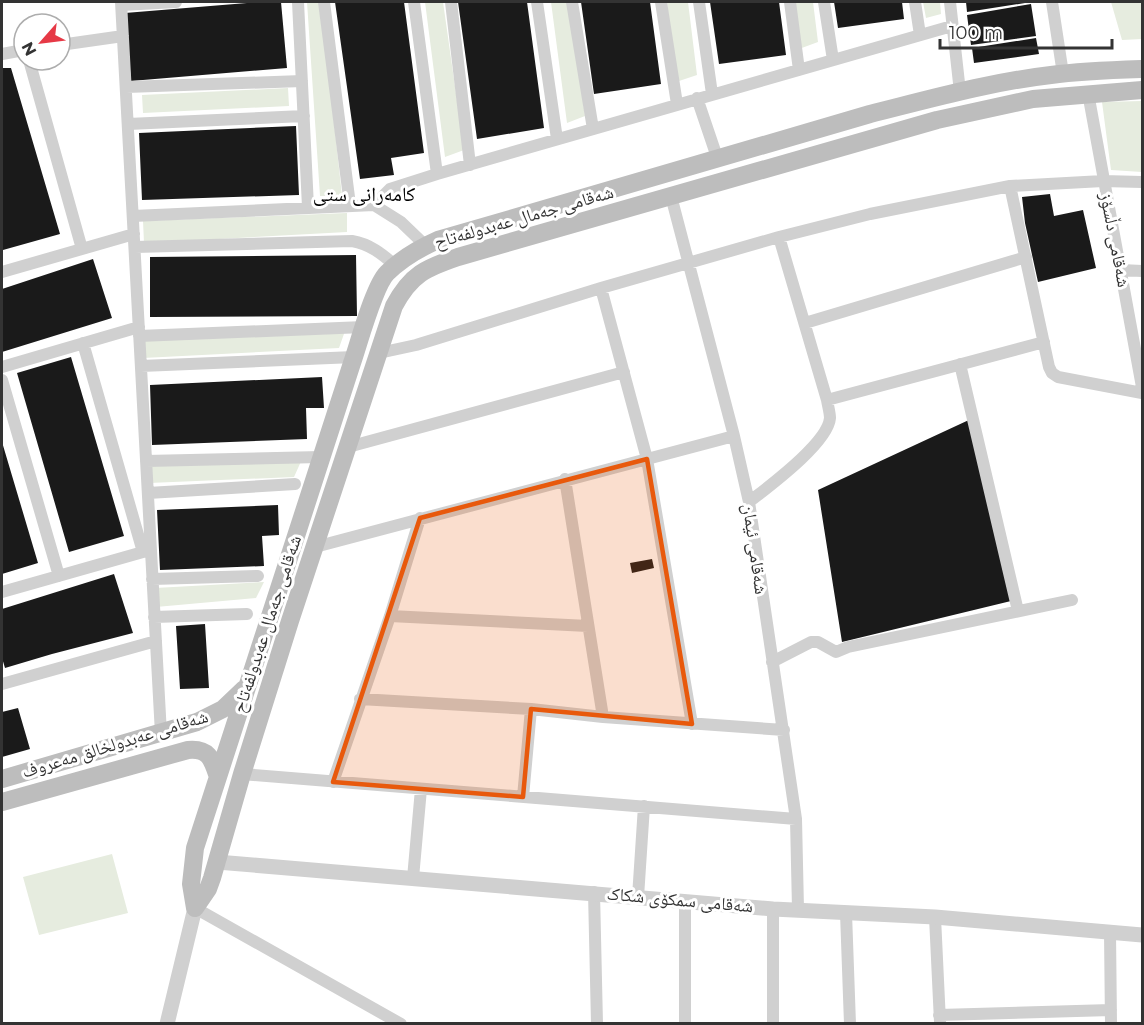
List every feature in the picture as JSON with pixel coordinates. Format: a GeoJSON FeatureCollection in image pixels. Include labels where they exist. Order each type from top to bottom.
{"type":"FeatureCollection","features":[{"type":"Feature","properties":{"kind":"main road","name":"شەقامی جەمال عەبدولفەتاح"},"geometry":{"type":"LineString","coordinates":[[195,908],[191,884],[192,860],[364,327],[384,278],[396,266],[438,240],[870,114],[960,92],[1063,74],[1143,69]]}},
{"type":"Feature","properties":{"kind":"main road","name":"شەقامی جەمال عەبدولفەتاح"},"geometry":{"type":"LineString","coordinates":[[195,908],[208,889],[217,862],[290,621],[394,306],[412,279],[424,269],[458,257],[937,120],[1033,99],[1143,90]]}},
{"type":"Feature","properties":{"kind":"main road"},"geometry":{"type":"LineString","coordinates":[[270,615],[290,621]]}},
{"type":"Feature","properties":{"kind":"main road","name":"شەقامی عەبدولخالق مەعروف"},"geometry":{"type":"LineString","coordinates":[[2,779],[197,722],[223,709],[242,693],[250,680]]}},
{"type":"Feature","properties":{"kind":"main road","name":"شەقامی عەبدولخالق مەعروف"},"geometry":{"type":"LineString","coordinates":[[2,802],[188,750],[199,749],[206,753],[212,759],[218,777]]}},
{"type":"Feature","properties":{"kind":"street"},"geometry":{"type":"LineString","coordinates":[[147,551],[148,493],[122,3],[176,2]]}},
{"type":"Feature","properties":{"kind":"street"},"geometry":{"type":"LineString","coordinates":[[298,2],[308,207]]}},
{"type":"Feature","properties":{"kind":"street"},"geometry":{"type":"LineString","coordinates":[[324,2],[350,205]]}},
{"type":"Feature","properties":{"kind":"street"},"geometry":{"type":"LineString","coordinates":[[414,2],[437,174]]}},
{"type":"Feature","properties":{"kind":"street"},"geometry":{"type":"LineString","coordinates":[[451,2],[470,165]]}},
{"type":"Feature","properties":{"kind":"street"},"geometry":{"type":"LineString","coordinates":[[537,2],[557,139]]}},
{"type":"Feature","properties":{"kind":"street"},"geometry":{"type":"LineString","coordinates":[[572,2],[593,129]]}},
{"type":"Feature","properties":{"kind":"street"},"geometry":{"type":"LineString","coordinates":[[661,2],[677,104]]}},
{"type":"Feature","properties":{"kind":"street"},"geometry":{"type":"LineString","coordinates":[[699,2],[712,94]]}},
{"type":"Feature","properties":{"kind":"street"},"geometry":{"type":"LineString","coordinates":[[790,2],[799,70]]}},
{"type":"Feature","properties":{"kind":"street"},"geometry":{"type":"LineString","coordinates":[[824,2],[833,60]]}},
{"type":"Feature","properties":{"kind":"street"},"geometry":{"type":"LineString","coordinates":[[915,2],[920,35]]}},
{"type":"Feature","properties":{"kind":"street"},"geometry":{"type":"LineString","coordinates":[[950,2],[960,92]]}},
{"type":"Feature","properties":{"kind":"street"},"geometry":{"type":"LineString","coordinates":[[1052,2],[1063,74]]}},
{"type":"Feature","properties":{"kind":"street"},"geometry":{"type":"LineString","coordinates":[[374,205],[390,189],[437,174],[952,26]]}},
{"type":"Feature","properties":{"kind":"street"},"geometry":{"type":"LineString","coordinates":[[72,43],[123,36]]}},
{"type":"Feature","properties":{"kind":"street"},"geometry":{"type":"LineString","coordinates":[[32,72],[82,249]]}},
{"type":"Feature","properties":{"kind":"street"},"geometry":{"type":"LineString","coordinates":[[126,87],[302,81]]}},
{"type":"Feature","properties":{"kind":"street","name":"شەقامی دڵسۆز"},"geometry":{"type":"LineString","coordinates":[[1088,93],[1143,387]]}},
{"type":"Feature","properties":{"kind":"street"},"geometry":{"type":"LineString","coordinates":[[697,98],[718,160]]}},
{"type":"Feature","properties":{"kind":"street"},"geometry":{"type":"LineString","coordinates":[[128,124],[304,116]]}},
{"type":"Feature","properties":{"kind":"street"},"geometry":{"type":"LineString","coordinates":[[379,352],[416,345],[601,288],[779,237],[870,214],[1010,186],[1103,181],[1143,182]]}},
{"type":"Feature","properties":{"kind":"street"},"geometry":{"type":"LineString","coordinates":[[1010,186],[1052,373],[1058,377],[1143,393]]}},
{"type":"Feature","properties":{"kind":"street","name":"شەقامی ئیمان"},"geometry":{"type":"LineString","coordinates":[[671,196],[749,502],[796,819],[798,909]]}},
{"type":"Feature","properties":{"kind":"street"},"geometry":{"type":"LineString","coordinates":[[133,216],[374,205],[401,222],[426,246]]}},
{"type":"Feature","properties":{"kind":"street"},"geometry":{"type":"LineString","coordinates":[[749,502],[795,466],[820,437],[830,419],[827,400],[779,237]]}},
{"type":"Feature","properties":{"kind":"street"},"geometry":{"type":"LineString","coordinates":[[2,272],[82,249],[134,241],[352,241],[364,243],[396,266]]}},
{"type":"Feature","properties":{"kind":"street"},"geometry":{"type":"LineString","coordinates":[[805,323],[1026,257]]}},
{"type":"Feature","properties":{"kind":"street"},"geometry":{"type":"LineString","coordinates":[[1121,270],[1143,271]]}},
{"type":"Feature","properties":{"kind":"street"},"geometry":{"type":"LineString","coordinates":[[601,288],[647,459],[692,724]]}},
{"type":"Feature","properties":{"kind":"street"},"geometry":{"type":"LineString","coordinates":[[2,367],[83,344],[139,332],[364,327]]}},
{"type":"Feature","properties":{"kind":"street"},"geometry":{"type":"LineString","coordinates":[[827,400],[1044,342]]}},
{"type":"Feature","properties":{"kind":"street"},"geometry":{"type":"LineString","coordinates":[[83,344],[147,551],[152,579],[161,734]]}},
{"type":"Feature","properties":{"kind":"street"},"geometry":{"type":"LineString","coordinates":[[141,366],[354,357]]}},
{"type":"Feature","properties":{"kind":"street"},"geometry":{"type":"LineString","coordinates":[[960,364],[1018,612]]}},
{"type":"Feature","properties":{"kind":"street"},"geometry":{"type":"LineString","coordinates":[[348,447],[624,372]]}},
{"type":"Feature","properties":{"kind":"street"},"geometry":{"type":"LineString","coordinates":[[2,380],[59,576]]}},
{"type":"Feature","properties":{"kind":"street"},"geometry":{"type":"LineString","coordinates":[[315,547],[734,436]]}},
{"type":"Feature","properties":{"kind":"street"},"geometry":{"type":"LineString","coordinates":[[146,461],[321,457]]}},
{"type":"Feature","properties":{"kind":"street"},"geometry":{"type":"LineString","coordinates":[[565,479],[603,717]]}},
{"type":"Feature","properties":{"kind":"street"},"geometry":{"type":"LineString","coordinates":[[148,493],[295,484]]}},
{"type":"Feature","properties":{"kind":"street"},"geometry":{"type":"LineString","coordinates":[[333,782],[390,616],[420,518]]}},
{"type":"Feature","properties":{"kind":"street"},"geometry":{"type":"LineString","coordinates":[[2,592],[147,551]]}},
{"type":"Feature","properties":{"kind":"street"},"geometry":{"type":"LineString","coordinates":[[152,579],[258,576]]}},
{"type":"Feature","properties":{"kind":"street"},"geometry":{"type":"LineString","coordinates":[[772,662],[811,642],[818,642],[836,652],[848,647],[1072,600]]}},
{"type":"Feature","properties":{"kind":"street"},"geometry":{"type":"LineString","coordinates":[[154,617],[248,614]]}},
{"type":"Feature","properties":{"kind":"street"},"geometry":{"type":"LineString","coordinates":[[390,616],[588,626]]}},
{"type":"Feature","properties":{"kind":"street"},"geometry":{"type":"LineString","coordinates":[[2,684],[156,641]]}},
{"type":"Feature","properties":{"kind":"street"},"geometry":{"type":"LineString","coordinates":[[360,699],[531,709],[603,717],[784,730]]}},
{"type":"Feature","properties":{"kind":"street"},"geometry":{"type":"LineString","coordinates":[[524,796],[531,709]]}},
{"type":"Feature","properties":{"kind":"street"},"geometry":{"type":"LineString","coordinates":[[242,774],[796,819]]}},
{"type":"Feature","properties":{"kind":"street"},"geometry":{"type":"LineString","coordinates":[[413,878],[421,789]]}},
{"type":"Feature","properties":{"kind":"street"},"geometry":{"type":"LineString","coordinates":[[638,897],[644,806]]}},
{"type":"Feature","properties":{"kind":"street","name":"شەقامی سمکۆی شکاک"},"geometry":{"type":"LineString","coordinates":[[217,862],[594,892],[773,909],[935,917],[1143,934]]}},
{"type":"Feature","properties":{"kind":"street"},"geometry":{"type":"LineString","coordinates":[[594,892],[597,1023]]}},
{"type":"Feature","properties":{"kind":"street"},"geometry":{"type":"LineString","coordinates":[[685,1023],[686,901]]}},
{"type":"Feature","properties":{"kind":"street"},"geometry":{"type":"LineString","coordinates":[[195,908],[401,1023]]}},
{"type":"Feature","properties":{"kind":"street","name":"شەقامی جەمال عەبدولفەتاح"},"geometry":{"type":"LineString","coordinates":[[167,1023],[195,908]]}},
{"type":"Feature","properties":{"kind":"street"},"geometry":{"type":"LineString","coordinates":[[773,909],[773,1023]]}},
{"type":"Feature","properties":{"kind":"street"},"geometry":{"type":"LineString","coordinates":[[846,912],[850,1023]]}},
{"type":"Feature","properties":{"kind":"street"},"geometry":{"type":"LineString","coordinates":[[935,917],[940,1019],[1111,1010]]}},
{"type":"Feature","properties":{"kind":"street"},"geometry":{"type":"LineString","coordinates":[[1110,932],[1111,1023]]}},
{"type":"Feature","properties":{"kind":"highlighted area"},"geometry":{"type":"Polygon","coordinates":[[[647,459],[692,724],[531,709],[523,797],[333,782],[420,518],[647,459]]]}},
{"type":"Feature","properties":{"kind":"shaded area"},"geometry":{"type":"Polygon","coordinates":[[[307,2],[321,2],[342,196],[320,196],[307,2]]]}},
{"type":"Feature","properties":{"kind":"shaded area"},"geometry":{"type":"Polygon","coordinates":[[[425,2],[443,2],[464,150],[445,157],[425,2]]]}},
{"type":"Feature","properties":{"kind":"shaded area"},"geometry":{"type":"Polygon","coordinates":[[[551,2],[570,2],[585,116],[567,123],[551,2]]]}},
{"type":"Feature","properties":{"kind":"shaded area"},"geometry":{"type":"Polygon","coordinates":[[[667,2],[688,2],[697,75],[676,82],[667,2]]]}},
{"type":"Feature","properties":{"kind":"shaded area"},"geometry":{"type":"Polygon","coordinates":[[[793,2],[813,2],[818,42],[799,49],[793,2]]]}},
{"type":"Feature","properties":{"kind":"shaded area"},"geometry":{"type":"Polygon","coordinates":[[[923,2],[940,2],[941,14],[926,18],[923,2]]]}},
{"type":"Feature","properties":{"kind":"shaded area"},"geometry":{"type":"Polygon","coordinates":[[[1111,2],[1142,2],[1142,39],[1122,40],[1111,2]]]}},
{"type":"Feature","properties":{"kind":"shaded area"},"geometry":{"type":"Polygon","coordinates":[[[288,88],[289,106],[143,113],[142,95],[288,88]]]}},
{"type":"Feature","properties":{"kind":"shaded area"},"geometry":{"type":"Polygon","coordinates":[[[1142,101],[1142,172],[1111,170],[1102,102],[1142,101]]]}},
{"type":"Feature","properties":{"kind":"shaded area"},"geometry":{"type":"Polygon","coordinates":[[[347,213],[347,232],[144,243],[143,221],[347,213]]]}},
{"type":"Feature","properties":{"kind":"shaded area"},"geometry":{"type":"Polygon","coordinates":[[[345,331],[339,348],[143,358],[142,340],[345,331]]]}},
{"type":"Feature","properties":{"kind":"shaded area"},"geometry":{"type":"Polygon","coordinates":[[[303,457],[294,477],[149,483],[148,465],[303,457]]]}},
{"type":"Feature","properties":{"kind":"shaded area"},"geometry":{"type":"Polygon","coordinates":[[[264,582],[256,598],[156,607],[155,588],[264,582]]]}},
{"type":"Feature","properties":{"kind":"shaded area"},"geometry":{"type":"Polygon","coordinates":[[[112,854],[128,913],[39,935],[23,877],[112,854]]]}},
{"type":"Feature","properties":{"kind":"building"},"geometry":{"type":"Polygon","coordinates":[[[281,2],[287,68],[131,81],[125,13],[281,2]]]}},
{"type":"Feature","properties":{"kind":"building"},"geometry":{"type":"Polygon","coordinates":[[[335,2],[404,2],[424,153],[391,158],[394,175],[360,179],[335,2]]]}},
{"type":"Feature","properties":{"kind":"building"},"geometry":{"type":"Polygon","coordinates":[[[458,2],[527,2],[544,128],[477,139],[458,2]]]}},
{"type":"Feature","properties":{"kind":"building"},"geometry":{"type":"Polygon","coordinates":[[[581,2],[650,2],[661,84],[594,94],[581,2]]]}},
{"type":"Feature","properties":{"kind":"building"},"geometry":{"type":"Polygon","coordinates":[[[710,2],[779,2],[786,55],[719,64],[710,2]]]}},
{"type":"Feature","properties":{"kind":"building"},"geometry":{"type":"Polygon","coordinates":[[[834,2],[902,2],[904,19],[838,28],[834,2]]]}},
{"type":"Feature","properties":{"kind":"building"},"geometry":{"type":"Polygon","coordinates":[[[966,2],[1025,2],[1025,3],[967,12],[966,2]]]}},
{"type":"Feature","properties":{"kind":"building"},"geometry":{"type":"Polygon","coordinates":[[[1031,4],[1036,36],[971,45],[967,15],[1031,4]]]}},
{"type":"Feature","properties":{"kind":"building"},"geometry":{"type":"Polygon","coordinates":[[[1036,38],[1039,54],[974,63],[972,48],[1036,38]]]}},
{"type":"Feature","properties":{"kind":"building"},"geometry":{"type":"Polygon","coordinates":[[[2,68],[11,68],[60,234],[3,250],[2,68]]]}},
{"type":"Feature","properties":{"kind":"building"},"geometry":{"type":"Polygon","coordinates":[[[296,126],[299,195],[142,200],[139,133],[296,126]]]}},
{"type":"Feature","properties":{"kind":"building"},"geometry":{"type":"Polygon","coordinates":[[[1050,194],[1054,216],[1083,210],[1096,268],[1038,282],[1025,223],[1022,197],[1050,194]]]}},
{"type":"Feature","properties":{"kind":"building"},"geometry":{"type":"Polygon","coordinates":[[[356,255],[357,316],[150,317],[150,257],[356,255]]]}},
{"type":"Feature","properties":{"kind":"building"},"geometry":{"type":"Polygon","coordinates":[[[93,259],[112,318],[2,352],[2,289],[93,259]]]}},
{"type":"Feature","properties":{"kind":"building"},"geometry":{"type":"Polygon","coordinates":[[[71,357],[124,536],[69,552],[17,373],[71,357]]]}},
{"type":"Feature","properties":{"kind":"building"},"geometry":{"type":"Polygon","coordinates":[[[322,377],[324,408],[306,408],[307,439],[152,445],[150,385],[322,377]]]}},
{"type":"Feature","properties":{"kind":"building"},"geometry":{"type":"Polygon","coordinates":[[[971,419],[1011,601],[842,642],[818,490],[971,419]]]}},
{"type":"Feature","properties":{"kind":"building"},"geometry":{"type":"Polygon","coordinates":[[[2,442],[38,563],[2,574],[2,442]]]}},
{"type":"Feature","properties":{"kind":"building"},"geometry":{"type":"Polygon","coordinates":[[[278,505],[279,535],[262,536],[264,566],[160,570],[157,510],[278,505]]]}},
{"type":"Feature","properties":{"kind":"building"},"geometry":{"type":"Polygon","coordinates":[[[652,559],[654,568],[632,573],[630,563],[652,559]]]}},
{"type":"Feature","properties":{"kind":"building"},"geometry":{"type":"Polygon","coordinates":[[[114,574],[133,633],[5,668],[2,658],[2,609],[114,574]]]}},
{"type":"Feature","properties":{"kind":"building"},"geometry":{"type":"Polygon","coordinates":[[[205,624],[209,688],[180,689],[176,626],[205,624]]]}},
{"type":"Feature","properties":{"kind":"building"},"geometry":{"type":"Polygon","coordinates":[[[18,708],[30,749],[2,757],[2,712],[18,708]]]}},
{"type":"Feature","properties":{"kind":"district","name":"كامه‌رانی ستی"},"geometry":{"type":"Point","coordinates":[364,194]}}]}
